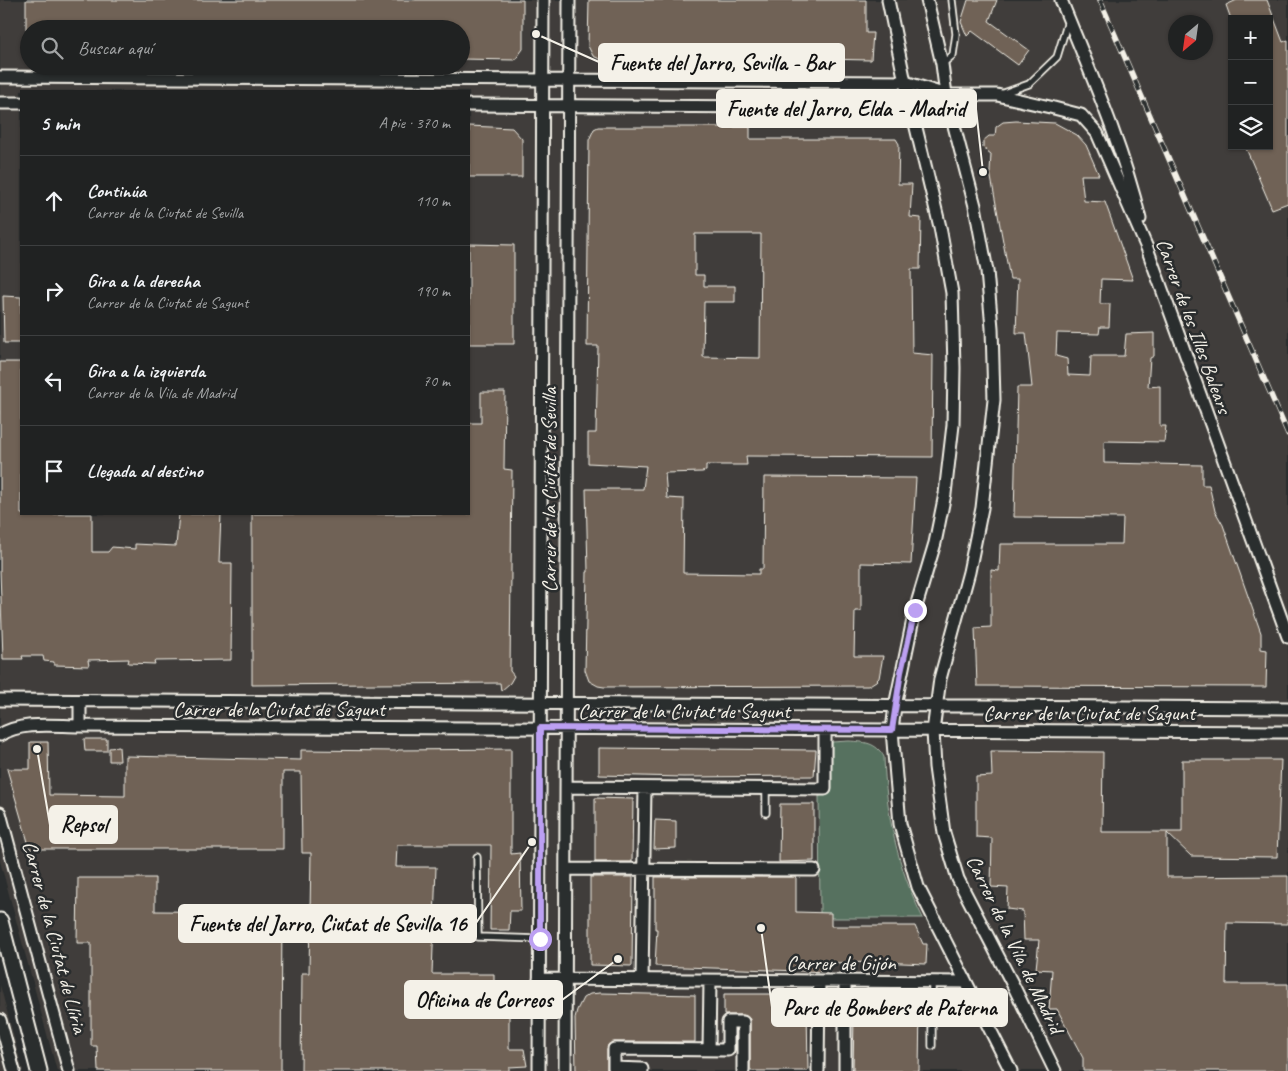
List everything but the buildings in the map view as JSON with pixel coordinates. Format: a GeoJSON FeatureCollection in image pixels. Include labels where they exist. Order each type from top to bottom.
{"type":"FeatureCollection","features":[{"type":"Feature","properties":{"kind":"street","name":"Carrer de la Ciutat de Sevilla"},"geometry":{"type":"LineString","coordinates":[[539,1071],[543,0]]}},
{"type":"Feature","properties":{"kind":"street","name":"Carrer de la Ciutat de Sevilla"},"geometry":{"type":"LineString","coordinates":[[565,1071],[570,0]]}},
{"type":"Feature","properties":{"kind":"street"},"geometry":{"type":"LineString","coordinates":[[888,0],[905,82],[940,227],[952,293],[954,368],[953,425],[945,494],[935,543],[915,610],[895,706],[892,730],[900,824],[918,887],[1011,1071]]}},
{"type":"Feature","properties":{"kind":"street","name":"Carrer de la Vila de Madrid"},"geometry":{"type":"LineString","coordinates":[[927,0],[942,64],[946,95],[975,206],[987,271],[992,328],[994,400],[982,508],[969,572],[940,679],[934,730],[935,767],[944,833],[958,879],[1055,1071]]}},
{"type":"Feature","properties":{"kind":"street"},"geometry":{"type":"LineString","coordinates":[[1061,0],[1105,108],[1131,182],[1147,248]]}},
{"type":"Feature","properties":{"kind":"street"},"geometry":{"type":"LineString","coordinates":[[0,77],[905,82],[946,95]]}},
{"type":"Feature","properties":{"kind":"street"},"geometry":{"type":"LineString","coordinates":[[470,105],[911,108],[946,95]]}},
{"type":"Feature","properties":{"kind":"street","name":"Carrer de les Illes Balears"},"geometry":{"type":"LineString","coordinates":[[946,95],[998,95],[1081,115],[1097,133],[1147,248],[1288,637]]}},
{"type":"Feature","properties":{"kind":"street"},"geometry":{"type":"LineString","coordinates":[[0,103],[20,103]]}},
{"type":"Feature","properties":{"kind":"street","name":"Carrer de la Ciutat de Sagunt"},"geometry":{"type":"LineString","coordinates":[[0,700],[1288,708]]}},
{"type":"Feature","properties":{"kind":"street"},"geometry":{"type":"LineString","coordinates":[[80,701],[80,726]]}},
{"type":"Feature","properties":{"kind":"street","name":"Carrer de la Ciutat de Sagunt"},"geometry":{"type":"LineString","coordinates":[[0,735],[8,730],[29,727],[80,726],[1288,732]]}},
{"type":"Feature","properties":{"kind":"street"},"geometry":{"type":"LineString","coordinates":[[566,787],[824,789],[825,730]]}},
{"type":"Feature","properties":{"kind":"street"},"geometry":{"type":"LineString","coordinates":[[642,980],[645,788]]}},
{"type":"Feature","properties":{"kind":"street","name":"Carrer de la Ciutat de Llíria"},"geometry":{"type":"LineString","coordinates":[[0,813],[69,1071]]}},
{"type":"Feature","properties":{"kind":"street"},"geometry":{"type":"LineString","coordinates":[[566,869],[814,870]]}},
{"type":"Feature","properties":{"kind":"street"},"geometry":{"type":"LineString","coordinates":[[0,920],[39,1071]]}},
{"type":"Feature","properties":{"kind":"street"},"geometry":{"type":"LineString","coordinates":[[539,980],[565,980]]}},
{"type":"Feature","properties":{"kind":"street","name":"Carrer de Gijón"},"geometry":{"type":"LineString","coordinates":[[565,980],[966,982]]}},
{"type":"Feature","properties":{"kind":"street"},"geometry":{"type":"LineString","coordinates":[[709,1050],[710,981]]}},
{"type":"Feature","properties":{"kind":"street"},"geometry":{"type":"LineString","coordinates":[[818,1071],[819,981]]}},
{"type":"Feature","properties":{"kind":"street"},"geometry":{"type":"LineString","coordinates":[[845,982],[845,1071]]}},
{"type":"Feature","properties":{"kind":"street"},"geometry":{"type":"LineString","coordinates":[[0,1020],[14,1071]]}},
{"type":"Feature","properties":{"kind":"street"},"geometry":{"type":"LineString","coordinates":[[642,1071],[642,1069],[614,1068],[614,1049],[728,1050],[728,1022],[743,1022],[743,1071]]}},
{"type":"Feature","properties":{"kind":"lane"},"geometry":{"type":"LineString","coordinates":[[942,64],[953,55],[956,34],[952,0]]}},
{"type":"Feature","properties":{"kind":"lane"},"geometry":{"type":"LineString","coordinates":[[998,95],[1029,84],[1057,57],[1069,19]]}},
{"type":"Feature","properties":{"kind":"lane"},"geometry":{"type":"LineString","coordinates":[[766,789],[766,813]]}},
{"type":"Feature","properties":{"kind":"lane"},"geometry":{"type":"LineString","coordinates":[[478,857],[478,937],[540,939]]}},
{"type":"Feature","properties":{"kind":"lane"},"geometry":{"type":"LineString","coordinates":[[932,982],[932,1046]]}},
{"type":"Feature","properties":{"kind":"shaded area"},"geometry":{"type":"Polygon","coordinates":[[[0,0],[1288,0],[1288,1071],[57,1071],[0,861],[0,0]]]}},
{"type":"Feature","properties":{"kind":"shaded area"},"geometry":{"type":"Polygon","coordinates":[[[0,985],[23,1071],[0,1071],[0,985]]]}},
{"type":"Feature","properties":{"kind":"green space"},"geometry":{"type":"Polygon","coordinates":[[[849,741],[873,746],[884,757],[887,799],[894,839],[906,879],[923,918],[831,918],[820,913],[819,796],[826,795],[831,790],[832,742],[849,741]]]}},
{"type":"Feature","properties":{"kind":"railway"},"geometry":{"type":"LineString","coordinates":[[1100,0],[1288,434]]}},
{"type":"Feature","properties":{"kind":"place","name":"Fuente del Jarro, Sevilla - Bar"},"geometry":{"type":"Point","coordinates":[536,34]}},
{"type":"Feature","properties":{"kind":"place","name":"Fuente del Jarro, Elda - Madrid"},"geometry":{"type":"Point","coordinates":[983,172]}},
{"type":"Feature","properties":{"kind":"place","name":"Repsol"},"geometry":{"type":"Point","coordinates":[37,749]}},
{"type":"Feature","properties":{"kind":"place","name":"Fuente del Jarro, Ciutat de Sevilla 16"},"geometry":{"type":"Point","coordinates":[532,842]}},
{"type":"Feature","properties":{"kind":"place","name":"Parc de Bombers de Paterna"},"geometry":{"type":"Point","coordinates":[761,928]}},
{"type":"Feature","properties":{"kind":"place","name":"Oficina de Correos"},"geometry":{"type":"Point","coordinates":[618,959]}},
{"type":"Feature","properties":{"kind":"route"},"geometry":{"type":"LineString","coordinates":[[540,939],[540,728],[892,730],[901,672],[915,610]]}}]}
